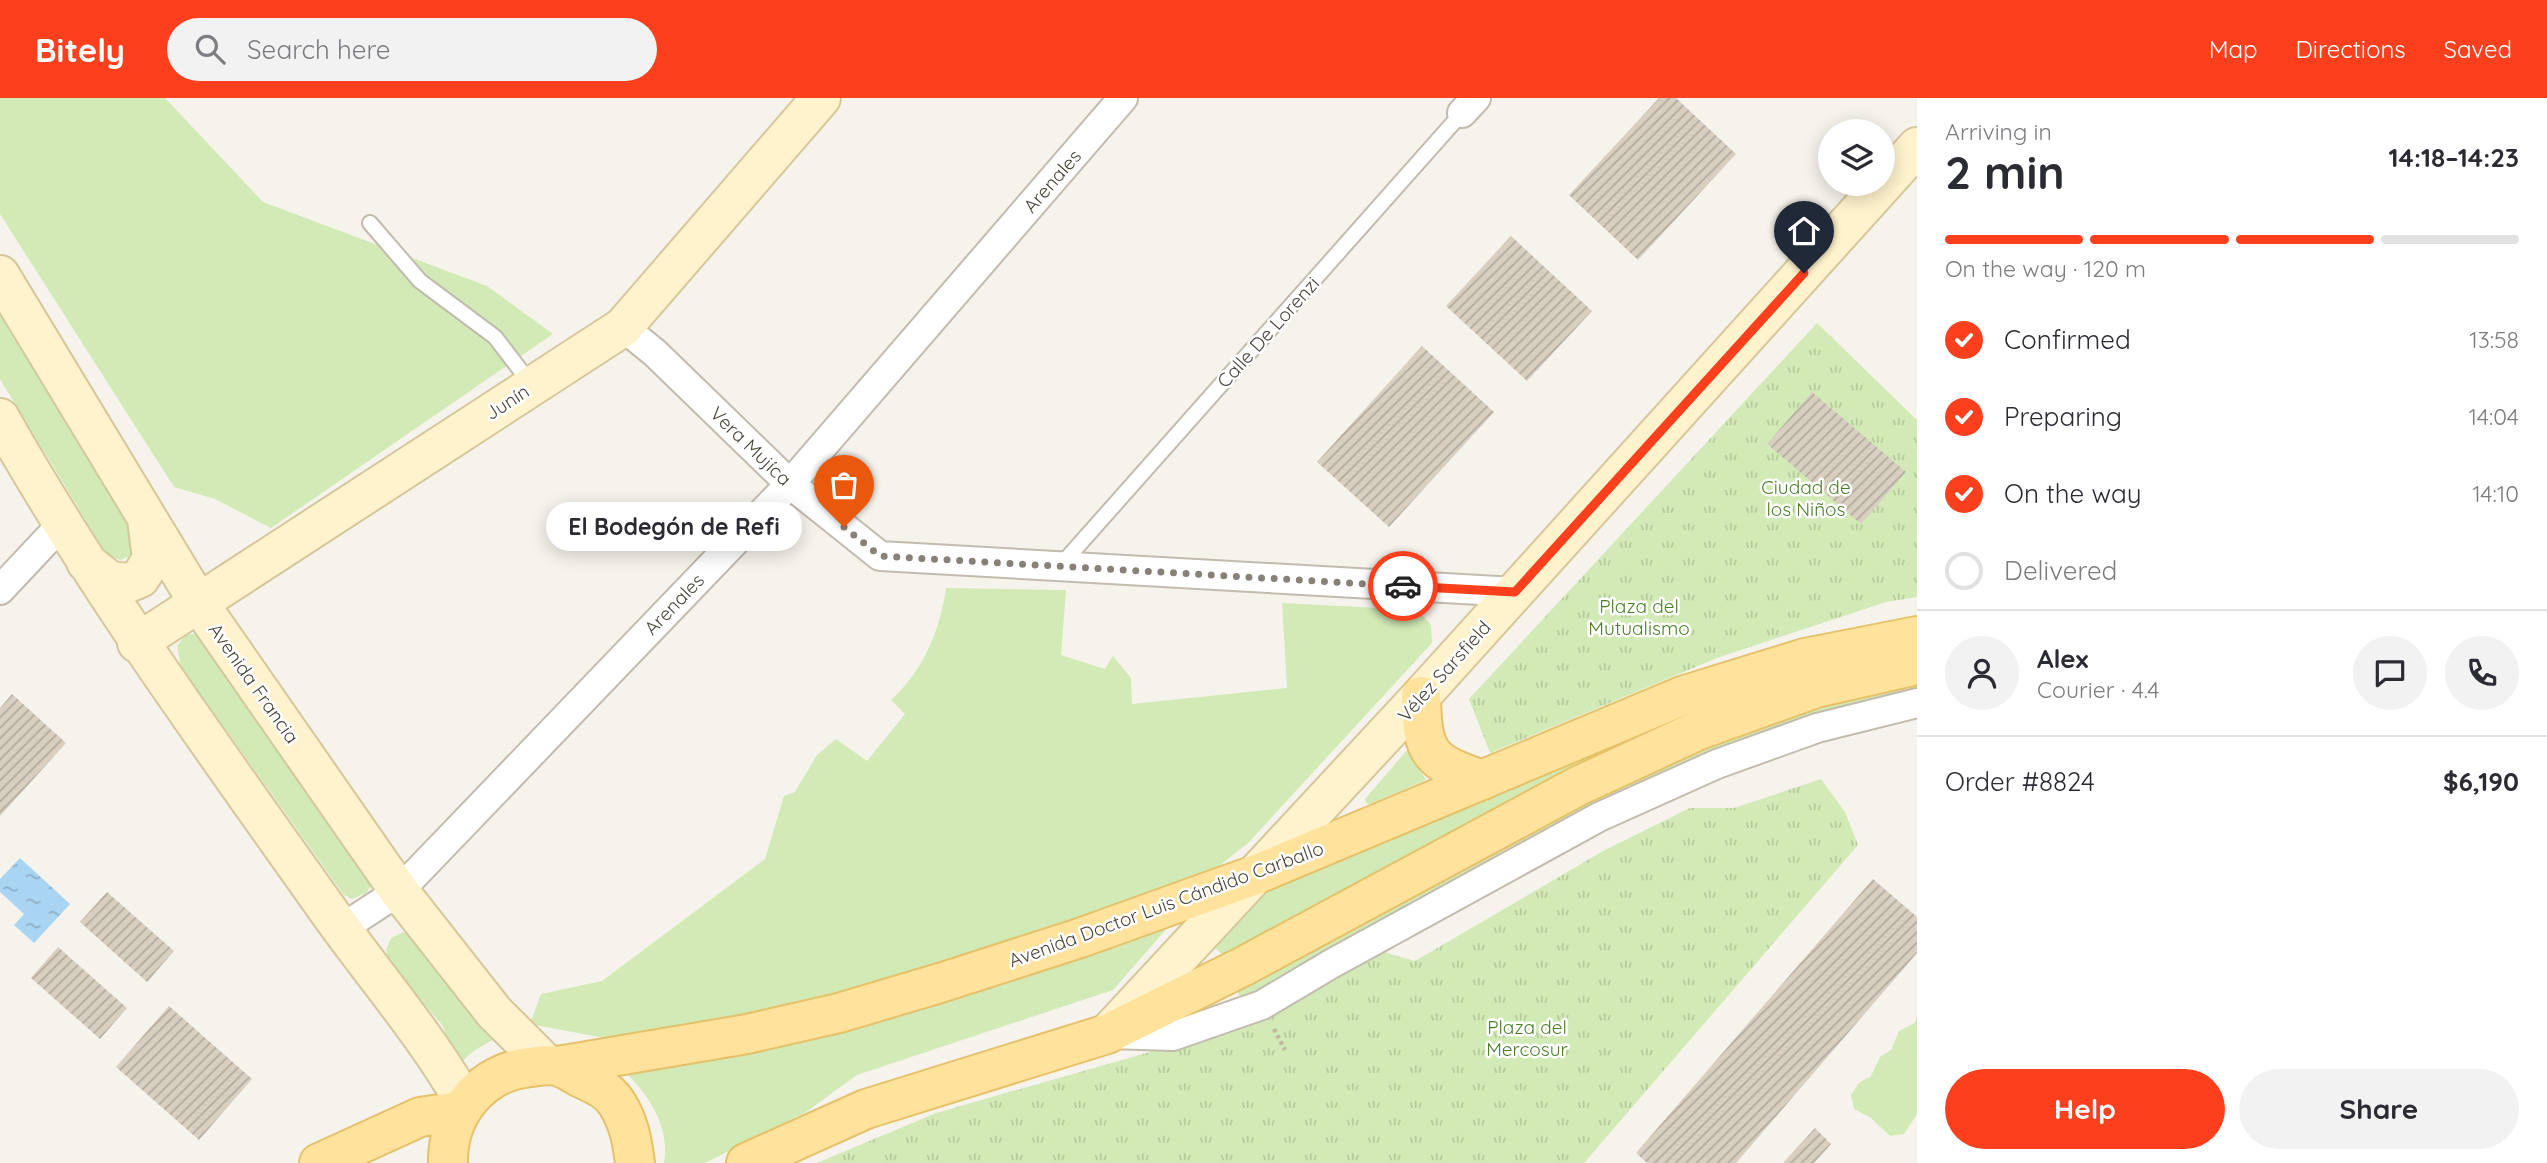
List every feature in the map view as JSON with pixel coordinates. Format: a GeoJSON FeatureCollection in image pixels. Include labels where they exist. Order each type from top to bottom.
{"type":"FeatureCollection","features":[{"type":"Feature","properties":{"kind":"main road","name":"Junín"},"geometry":{"type":"LineString","coordinates":[[137,643],[623,327],[821,98]]}},
{"type":"Feature","properties":{"kind":"main road","name":"Vélez Sarsfield"},"geometry":{"type":"LineString","coordinates":[[1107,1034],[1421,696],[1917,147]]}},
{"type":"Feature","properties":{"kind":"main road","name":"Avenida Francia"},"geometry":{"type":"LineString","coordinates":[[0,275],[198,602],[399,891],[494,1012],[552,1065]]}},
{"type":"Feature","properties":{"kind":"main road"},"geometry":{"type":"LineString","coordinates":[[0,418],[62,524],[137,643],[341,929],[433,1048],[463,1107],[448,1143],[448,1163]]}},
{"type":"Feature","properties":{"kind":"main road"},"geometry":{"type":"LineString","coordinates":[[85,561],[110,581],[128,583],[140,578],[152,559],[147,518]]}},
{"type":"Feature","properties":{"kind":"main road","name":"Avenida Doctor Luis Cándido Carballo"},"geometry":{"type":"LineString","coordinates":[[463,1107],[488,1081],[516,1068],[659,1051],[839,1013],[1080,938],[1255,876],[1682,696],[1805,658],[1917,636]]}},
{"type":"Feature","properties":{"kind":"main road"},"geometry":{"type":"LineString","coordinates":[[746,1163],[866,1109],[1107,1034],[1244,965],[1578,786],[1699,730],[1816,688],[1917,665]]}},
{"type":"Feature","properties":{"kind":"main road"},"geometry":{"type":"LineString","coordinates":[[1421,696],[1422,730],[1430,752],[1447,768],[1483,780]]}},
{"type":"Feature","properties":{"kind":"main road"},"geometry":{"type":"LineString","coordinates":[[552,1065],[598,1086],[615,1100],[631,1130],[635,1163]]}},
{"type":"Feature","properties":{"kind":"main road"},"geometry":{"type":"LineString","coordinates":[[318,1163],[419,1117],[463,1107]]}},
{"type":"Feature","properties":{"kind":"street","name":"Arenales"},"geometry":{"type":"LineString","coordinates":[[341,929],[399,891],[790,484],[1124,98]]}},
{"type":"Feature","properties":{"kind":"street","name":"Vera Mujíca"},"geometry":{"type":"LineString","coordinates":[[623,327],[655,353],[790,484],[880,556],[1515,592]]}},
{"type":"Feature","properties":{"kind":"street"},"geometry":{"type":"LineString","coordinates":[[0,590],[62,524]]}},
{"type":"Feature","properties":{"kind":"street"},"geometry":{"type":"LineString","coordinates":[[1107,1034],[1173,1035],[1262,1005],[1331,964],[1599,817],[1717,764],[1817,728],[1917,703]]}},
{"type":"Feature","properties":{"kind":"lane","name":"Calle De Lorenzi"},"geometry":{"type":"LineString","coordinates":[[1060,566],[1469,106]]}},
{"type":"Feature","properties":{"kind":"lane"},"geometry":{"type":"LineString","coordinates":[[370,223],[420,281],[495,338],[532,385]]}},
{"type":"Feature","properties":{"kind":"green space"},"geometry":{"type":"Polygon","coordinates":[[[0,98],[165,98],[263,202],[487,286],[553,334],[271,528],[215,499],[174,487],[0,214],[0,98]]]}},
{"type":"Feature","properties":{"kind":"green space"},"geometry":{"type":"Polygon","coordinates":[[[0,299],[138,527],[133,554],[121,560],[107,555],[0,379],[0,299]]]}},
{"type":"Feature","properties":{"kind":"green space","name":"Ciudad de los Niños"},"geometry":{"type":"Polygon","coordinates":[[[1817,323],[1917,420],[1917,597],[1886,602],[1717,658],[1490,753],[1469,699],[1817,323]]]}},
{"type":"Feature","properties":{"kind":"green space"},"geometry":{"type":"Polygon","coordinates":[[[946,588],[1066,590],[1061,655],[1105,669],[1113,656],[1131,678],[1132,704],[1287,688],[1282,603],[1418,610],[1431,625],[1432,643],[1248,843],[1219,866],[1034,941],[817,1002],[610,1039],[530,1024],[541,994],[602,981],[765,859],[784,796],[795,792],[817,755],[836,739],[867,761],[905,714],[891,700],[912,676],[928,649],[939,620],[946,588]]]}},
{"type":"Feature","properties":{"kind":"green space"},"geometry":{"type":"Polygon","coordinates":[[[199,633],[373,883],[366,893],[352,899],[344,895],[181,667],[177,646],[186,635],[199,633]]]}},
{"type":"Feature","properties":{"kind":"green space"},"geometry":{"type":"Polygon","coordinates":[[[1917,677],[1917,691],[1872,700],[1243,1002],[1235,987],[1605,786],[1751,721],[1917,677]]]}},
{"type":"Feature","properties":{"kind":"green space"},"geometry":{"type":"Polygon","coordinates":[[[1684,708],[1689,717],[1226,958],[1214,947],[1275,881],[1684,708]]]}},
{"type":"Feature","properties":{"kind":"green space"},"geometry":{"type":"Polygon","coordinates":[[[1408,749],[1426,780],[1370,804],[1366,803],[1365,799],[1408,749]]]}},
{"type":"Feature","properties":{"kind":"green space","name":"Plaza del Mercosur"},"geometry":{"type":"Polygon","coordinates":[[[1821,779],[1845,812],[1858,845],[1584,1163],[817,1163],[936,1113],[1227,1030],[1381,951],[1415,961],[1605,850],[1690,808],[1734,808],[1821,779]]]}},
{"type":"Feature","properties":{"kind":"green space"},"geometry":{"type":"Polygon","coordinates":[[[1169,926],[1113,990],[857,1075],[806,1112],[705,1163],[664,1163],[661,1125],[650,1102],[626,1073],[1169,926]]]}},
{"type":"Feature","properties":{"kind":"green space"},"geometry":{"type":"Polygon","coordinates":[[[403,932],[414,936],[496,1038],[461,1062],[452,1058],[443,1026],[388,961],[386,950],[391,938],[403,932]]]}},
{"type":"Feature","properties":{"kind":"green space"},"geometry":{"type":"Polygon","coordinates":[[[1917,1015],[1917,1114],[1904,1134],[1890,1136],[1871,1118],[1854,1109],[1851,1095],[1859,1083],[1871,1076],[1880,1057],[1891,1050],[1899,1031],[1915,1023],[1917,1015]]]}},
{"type":"Feature","properties":{"kind":"water"},"geometry":{"type":"Polygon","coordinates":[[[20,858],[70,904],[34,943],[14,925],[24,914],[0,892],[0,879],[20,858]]]}},
{"type":"Feature","properties":{"kind":"building"},"geometry":{"type":"Polygon","coordinates":[[[1659,98],[1676,98],[1736,154],[1638,260],[1569,195],[1659,98]]]}},
{"type":"Feature","properties":{"kind":"building"},"geometry":{"type":"Polygon","coordinates":[[[1511,236],[1592,311],[1527,381],[1446,306],[1511,236]]]}},
{"type":"Feature","properties":{"kind":"building"},"geometry":{"type":"Polygon","coordinates":[[[1422,346],[1494,412],[1389,527],[1317,462],[1422,346]]]}},
{"type":"Feature","properties":{"kind":"building"},"geometry":{"type":"Polygon","coordinates":[[[1812,392],[1906,472],[1861,524],[1767,444],[1812,392]]]}},
{"type":"Feature","properties":{"kind":"building"},"geometry":{"type":"Polygon","coordinates":[[[12,694],[66,743],[0,816],[0,708],[12,694]]]}},
{"type":"Feature","properties":{"kind":"building"},"geometry":{"type":"Polygon","coordinates":[[[1873,879],[1917,917],[1917,953],[1736,1163],[1647,1163],[1636,1153],[1873,879]]]}},
{"type":"Feature","properties":{"kind":"building"},"geometry":{"type":"Polygon","coordinates":[[[107,892],[174,951],[147,982],[80,922],[107,892]]]}},
{"type":"Feature","properties":{"kind":"building"},"geometry":{"type":"Polygon","coordinates":[[[58,947],[127,1008],[100,1039],[31,978],[58,947]]]}},
{"type":"Feature","properties":{"kind":"building"},"geometry":{"type":"Polygon","coordinates":[[[169,1006],[252,1079],[199,1140],[116,1067],[169,1006]]]}},
{"type":"Feature","properties":{"kind":"building"},"geometry":{"type":"Polygon","coordinates":[[[1815,1128],[1831,1144],[1814,1163],[1783,1163],[1815,1128]]]}},
{"type":"Feature","properties":{"kind":"way so far"},"geometry":{"type":"LineString","coordinates":[[844,527],[880,556],[1403,586]]}},
{"type":"Feature","properties":{"kind":"place","name":"El Bodegón de Refi"},"geometry":{"type":"Point","coordinates":[844,527]}},
{"type":"Feature","properties":{"kind":"route"},"geometry":{"type":"LineString","coordinates":[[1403,586],[1515,592],[1804,273]]}},
{"type":"Feature","properties":{"kind":"park label","name":"Plaza del Mutualismo"},"geometry":{"type":"Point","coordinates":[1639,617]}}]}
